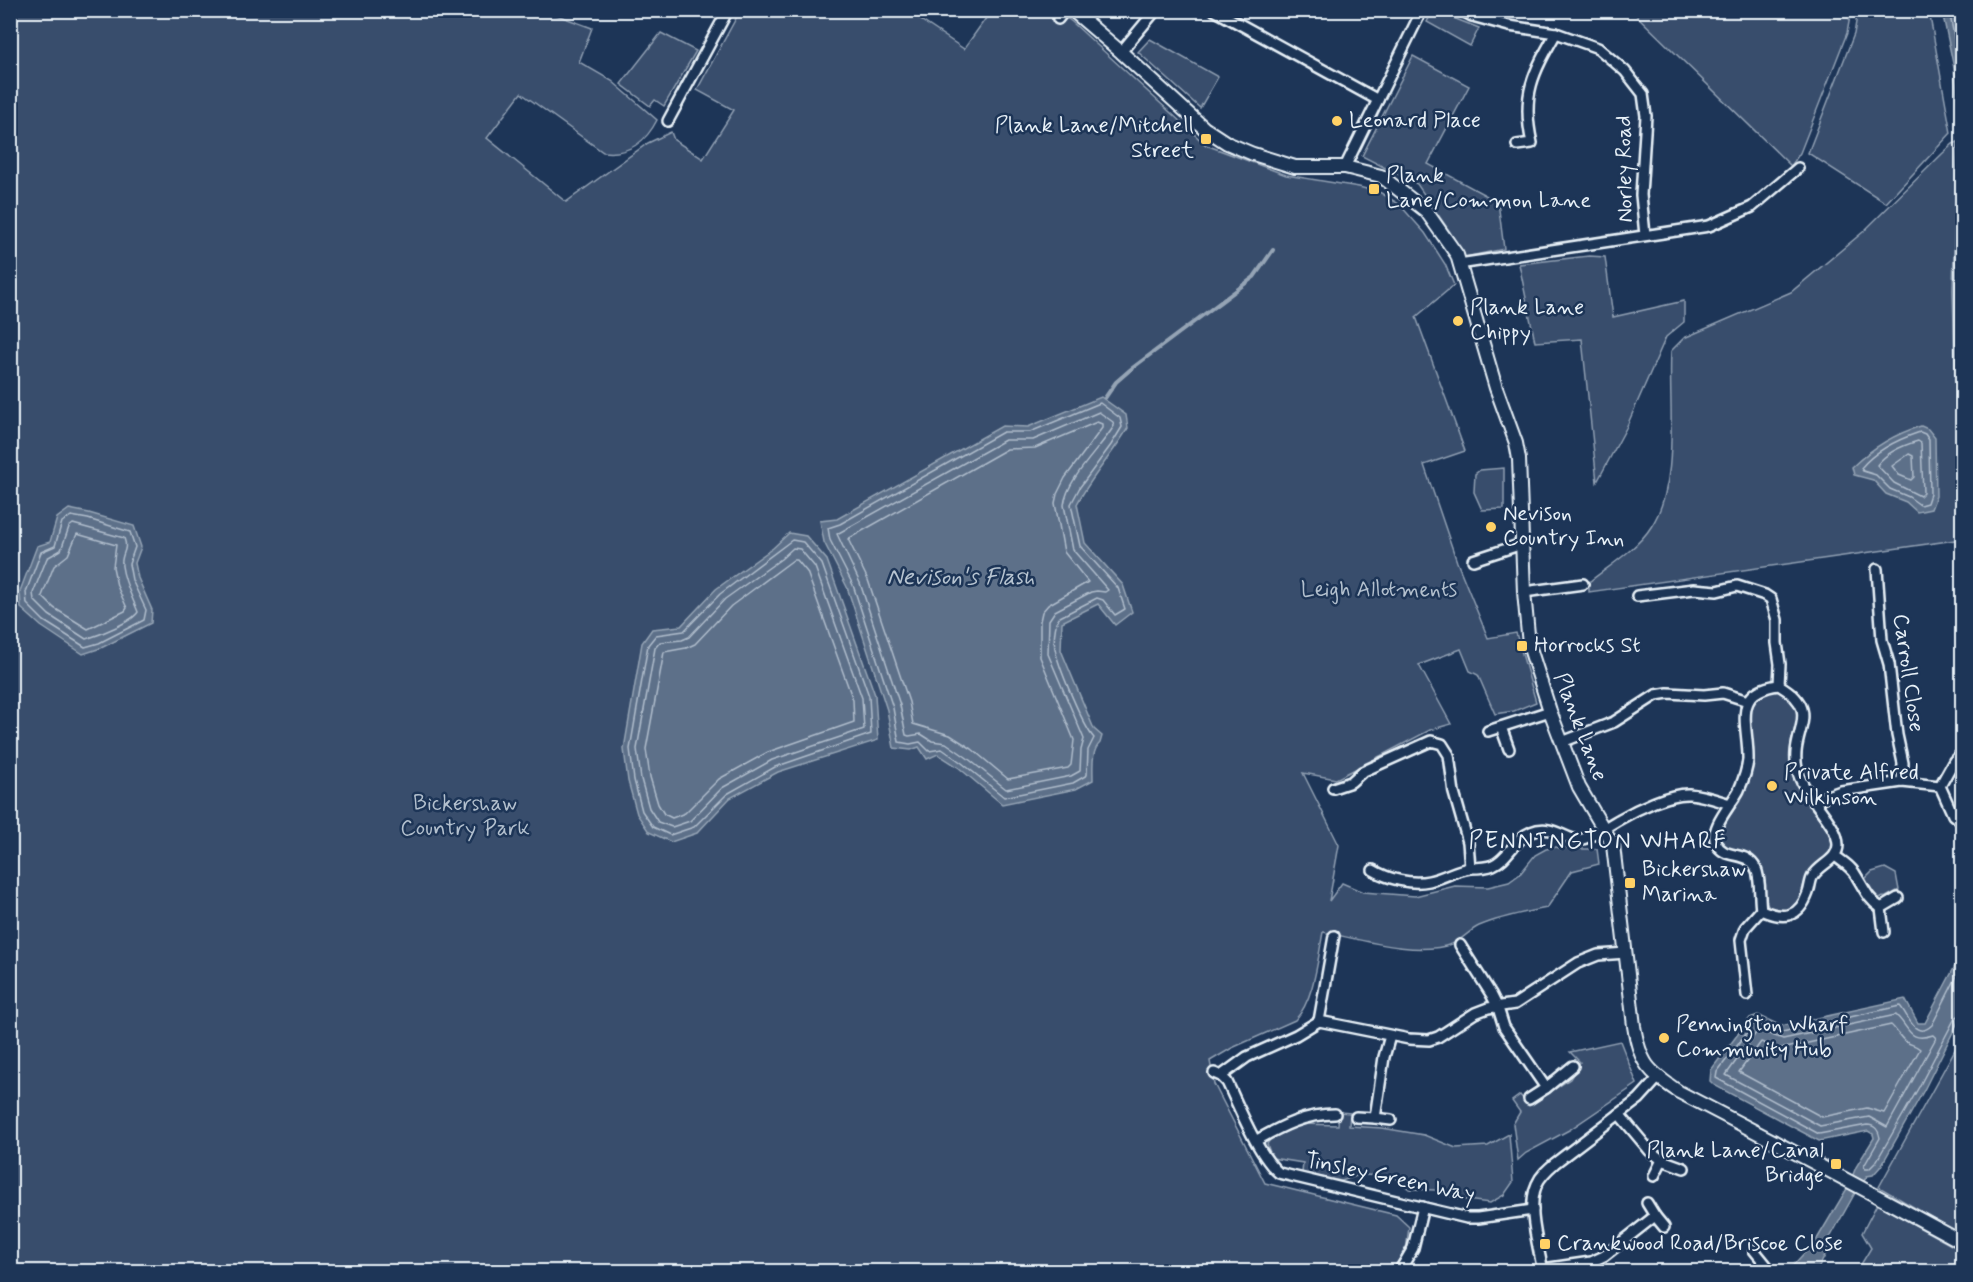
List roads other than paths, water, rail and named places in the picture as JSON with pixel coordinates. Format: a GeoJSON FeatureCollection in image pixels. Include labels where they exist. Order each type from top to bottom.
{"type":"FeatureCollection","features":[{"type":"Feature","properties":{"kind":"street"},"geometry":{"type":"LineString","coordinates":[[1058,19],[1065,10]]}},
{"type":"Feature","properties":{"kind":"street","name":"Plank Lane"},"geometry":{"type":"LineString","coordinates":[[1072,10],[1203,128],[1227,143],[1295,167],[1345,167],[1381,176],[1426,211],[1457,255],[1496,388],[1516,443],[1519,459],[1524,592],[1529,645],[1550,711],[1579,787],[1613,845],[1634,1026],[1638,1050],[1645,1064],[1658,1078],[1679,1092],[1962,1242]]}},
{"type":"Feature","properties":{"kind":"street"},"geometry":{"type":"LineString","coordinates":[[1121,52],[1156,10]]}},
{"type":"Feature","properties":{"kind":"street"},"geometry":{"type":"LineString","coordinates":[[1214,10],[1378,99]]}},
{"type":"Feature","properties":{"kind":"street"},"geometry":{"type":"LineString","coordinates":[[1345,167],[1422,10]]}},
{"type":"Feature","properties":{"kind":"street","name":"Norley Road"},"geometry":{"type":"LineString","coordinates":[[1461,10],[1509,26],[1556,33],[1598,48],[1625,71],[1642,94],[1646,116],[1641,195],[1645,235]]}},
{"type":"Feature","properties":{"kind":"street"},"geometry":{"type":"LineString","coordinates":[[668,121],[726,11]]}},
{"type":"Feature","properties":{"kind":"street"},"geometry":{"type":"LineString","coordinates":[[1517,145],[1532,143],[1528,110],[1530,83],[1556,33]]}},
{"type":"Feature","properties":{"kind":"street"},"geometry":{"type":"LineString","coordinates":[[1460,264],[1708,226],[1752,207],[1798,168]]}},
{"type":"Feature","properties":{"kind":"street"},"geometry":{"type":"LineString","coordinates":[[1473,560],[1522,544]]}},
{"type":"Feature","properties":{"kind":"street","name":"Carroll Close"},"geometry":{"type":"LineString","coordinates":[[1877,569],[1882,640],[1889,664],[1897,735],[1903,763],[1902,782]]}},
{"type":"Feature","properties":{"kind":"street"},"geometry":{"type":"LineString","coordinates":[[1524,592],[1583,584]]}},
{"type":"Feature","properties":{"kind":"street"},"geometry":{"type":"LineString","coordinates":[[1636,596],[1694,590],[1717,591],[1737,586],[1771,599],[1777,620],[1779,685]]}},
{"type":"Feature","properties":{"kind":"street"},"geometry":{"type":"LineString","coordinates":[[1657,594],[1658,605]]}},
{"type":"Feature","properties":{"kind":"street"},"geometry":{"type":"LineString","coordinates":[[1779,685],[1795,696],[1801,704],[1803,725],[1795,756],[1801,782],[1835,833],[1838,845],[1835,856],[1812,877],[1802,907],[1794,914],[1781,916],[1761,910],[1758,893],[1759,880],[1755,866],[1749,858],[1727,854],[1716,843],[1714,833],[1744,778],[1748,762],[1744,714],[1748,701],[1759,689],[1779,685]]}},
{"type":"Feature","properties":{"kind":"street"},"geometry":{"type":"LineString","coordinates":[[1562,742],[1614,722],[1656,695],[1723,693],[1748,701]]}},
{"type":"Feature","properties":{"kind":"street"},"geometry":{"type":"LineString","coordinates":[[1488,731],[1550,711]]}},
{"type":"Feature","properties":{"kind":"street"},"geometry":{"type":"LineString","coordinates":[[1501,727],[1509,748]]}},
{"type":"Feature","properties":{"kind":"street"},"geometry":{"type":"LineString","coordinates":[[1333,788],[1351,783],[1362,772],[1431,741],[1442,744],[1449,755],[1454,793],[1468,842],[1470,868]]}},
{"type":"Feature","properties":{"kind":"street"},"geometry":{"type":"LineString","coordinates":[[1940,786],[1954,761],[1962,753]]}},
{"type":"Feature","properties":{"kind":"street"},"geometry":{"type":"LineString","coordinates":[[1814,801],[1841,791],[1902,782],[1940,786]]}},
{"type":"Feature","properties":{"kind":"street"},"geometry":{"type":"LineString","coordinates":[[1940,786],[1953,815],[1962,822]]}},
{"type":"Feature","properties":{"kind":"street"},"geometry":{"type":"LineString","coordinates":[[1373,870],[1382,875],[1427,882],[1455,870],[1496,864],[1522,836],[1534,830],[1548,829],[1571,839],[1582,840],[1645,807],[1687,794],[1730,804]]}},
{"type":"Feature","properties":{"kind":"street"},"geometry":{"type":"LineString","coordinates":[[1835,856],[1856,874],[1868,896],[1881,908],[1884,932]]}},
{"type":"Feature","properties":{"kind":"street"},"geometry":{"type":"LineString","coordinates":[[1881,908],[1898,898]]}},
{"type":"Feature","properties":{"kind":"street"},"geometry":{"type":"LineString","coordinates":[[1747,994],[1741,940],[1745,928],[1761,910]]}},
{"type":"Feature","properties":{"kind":"street"},"geometry":{"type":"LineString","coordinates":[[1334,936],[1319,1021],[1390,1036],[1429,1040],[1438,1037],[1475,1013],[1488,1008],[1515,1004],[1578,963],[1598,955],[1626,952]]}},
{"type":"Feature","properties":{"kind":"street"},"geometry":{"type":"LineString","coordinates":[[1460,945],[1481,976],[1498,1008],[1504,1027],[1546,1088]]}},
{"type":"Feature","properties":{"kind":"street","name":"Tinsley Green Way"},"geometry":{"type":"LineString","coordinates":[[1319,1021],[1218,1074],[1227,1082],[1271,1167],[1279,1173],[1423,1208],[1478,1218],[1533,1210]]}},
{"type":"Feature","properties":{"kind":"street"},"geometry":{"type":"LineString","coordinates":[[1375,1118],[1384,1057],[1390,1036]]}},
{"type":"Feature","properties":{"kind":"street"},"geometry":{"type":"LineString","coordinates":[[1529,1099],[1573,1066]]}},
{"type":"Feature","properties":{"kind":"street"},"geometry":{"type":"LineString","coordinates":[[1655,1216],[1604,1256],[1591,1262],[1543,1270],[1533,1210],[1533,1195],[1537,1183],[1544,1172],[1639,1099],[1658,1078]]}},
{"type":"Feature","properties":{"kind":"street","name":"Tinsley Green Way"},"geometry":{"type":"LineString","coordinates":[[1257,1140],[1289,1122],[1318,1114],[1335,1114]]}},
{"type":"Feature","properties":{"kind":"street"},"geometry":{"type":"LineString","coordinates":[[1619,1114],[1650,1151],[1662,1160],[1684,1168]]}},
{"type":"Feature","properties":{"kind":"street"},"geometry":{"type":"LineString","coordinates":[[1356,1118],[1391,1120]]}},
{"type":"Feature","properties":{"kind":"street"},"geometry":{"type":"LineString","coordinates":[[1654,1176],[1662,1160]]}},
{"type":"Feature","properties":{"kind":"street"},"geometry":{"type":"LineString","coordinates":[[1647,1203],[1664,1227]]}},
{"type":"Feature","properties":{"kind":"street"},"geometry":{"type":"LineString","coordinates":[[1399,1272],[1413,1248],[1423,1208]]}},
{"type":"Feature","properties":{"kind":"street"},"geometry":{"type":"LineString","coordinates":[[1754,1250],[1767,1266],[1760,1272]]}},
{"type":"Feature","properties":{"kind":"water"},"geometry":{"type":"Polygon","coordinates":[[[1942,11],[1962,11],[1962,443],[1956,400],[1953,290],[1960,127],[1954,68],[1942,11]]]}},
{"type":"Feature","properties":{"kind":"water","name":"Nevison's Flash"},"geometry":{"type":"Polygon","coordinates":[[[1101,397],[1126,415],[1128,428],[1077,504],[1085,543],[1123,585],[1132,612],[1115,625],[1098,604],[1062,622],[1061,650],[1094,729],[1102,736],[1094,755],[1093,780],[1076,789],[1002,804],[958,767],[938,754],[927,759],[919,747],[911,750],[894,748],[887,710],[847,587],[824,542],[820,521],[837,519],[1002,426],[1028,427],[1101,397]]]}},
{"type":"Feature","properties":{"kind":"water"},"geometry":{"type":"Polygon","coordinates":[[[1921,426],[1928,429],[1935,438],[1936,496],[1931,509],[1917,512],[1906,502],[1886,494],[1873,480],[1854,475],[1852,467],[1884,442],[1921,426]]]}},
{"type":"Feature","properties":{"kind":"water"},"geometry":{"type":"Polygon","coordinates":[[[69,509],[134,526],[141,547],[135,563],[138,578],[152,610],[151,623],[101,648],[83,654],[41,626],[21,608],[20,591],[37,546],[50,542],[57,518],[69,509]]]}},
{"type":"Feature","properties":{"kind":"water","name":"Nevison's Flash"},"geometry":{"type":"Polygon","coordinates":[[[789,533],[806,536],[827,560],[875,695],[878,740],[778,772],[730,798],[697,833],[671,842],[649,832],[637,814],[628,781],[624,749],[642,643],[652,629],[681,626],[716,589],[773,548],[789,533]]]}},
{"type":"Feature","properties":{"kind":"water"},"geometry":{"type":"Polygon","coordinates":[[[1962,953],[1962,1014],[1924,1090],[1881,1166],[1873,1175],[1867,1176],[1855,1193],[1826,1245],[1828,1250],[1817,1271],[1788,1271],[1817,1239],[1848,1187],[1856,1167],[1874,1138],[1873,1134],[1868,1131],[1819,1141],[1714,1085],[1710,1081],[1711,1070],[1750,1018],[1758,1015],[1781,1026],[1905,999],[1918,1023],[1925,1023],[1962,953]]]}},
{"type":"Feature","properties":{"kind":"waterway"},"geometry":{"type":"LineString","coordinates":[[1105,398],[1116,382],[1131,369],[1254,277],[1273,250]]}},
{"type":"Feature","properties":{"kind":"place","name":"Leonard Place"},"geometry":{"type":"Point","coordinates":[1337,121]}},
{"type":"Feature","properties":{"kind":"place","name":"Plank Lane/Mitchell Street"},"geometry":{"type":"Point","coordinates":[1206,139]}},
{"type":"Feature","properties":{"kind":"place","name":"Plank Lane/Common Lane"},"geometry":{"type":"Point","coordinates":[1374,189]}},
{"type":"Feature","properties":{"kind":"place","name":"Plank Lane Chippy"},"geometry":{"type":"Point","coordinates":[1458,321]}},
{"type":"Feature","properties":{"kind":"place","name":"Nevison Country Inn"},"geometry":{"type":"Point","coordinates":[1491,527]}},
{"type":"Feature","properties":{"kind":"place","name":"Horrocks St"},"geometry":{"type":"Point","coordinates":[1522,646]}},
{"type":"Feature","properties":{"kind":"place","name":"Private Alfred Wilkinson"},"geometry":{"type":"Point","coordinates":[1772,786]}},
{"type":"Feature","properties":{"kind":"place","name":"Bickershaw Marina"},"geometry":{"type":"Point","coordinates":[1630,883]}},
{"type":"Feature","properties":{"kind":"place","name":"Pennington Wharf Community Hub"},"geometry":{"type":"Point","coordinates":[1664,1038]}},
{"type":"Feature","properties":{"kind":"place","name":"Plank Lane/Canal Bridge"},"geometry":{"type":"Point","coordinates":[1836,1164]}},
{"type":"Feature","properties":{"kind":"place","name":"Crankwood Road/Briscoe Close"},"geometry":{"type":"Point","coordinates":[1545,1244]}},
{"type":"Feature","properties":{"kind":"district","name":"PENNINGTON WHARF"},"geometry":{"type":"Point","coordinates":[1598,841]}},
{"type":"Feature","properties":{"kind":"park label","name":"Leigh Allotments"},"geometry":{"type":"Point","coordinates":[1379,590]}},
{"type":"Feature","properties":{"kind":"park label","name":"Bickershaw Country Park"},"geometry":{"type":"Point","coordinates":[465,816]}}]}
